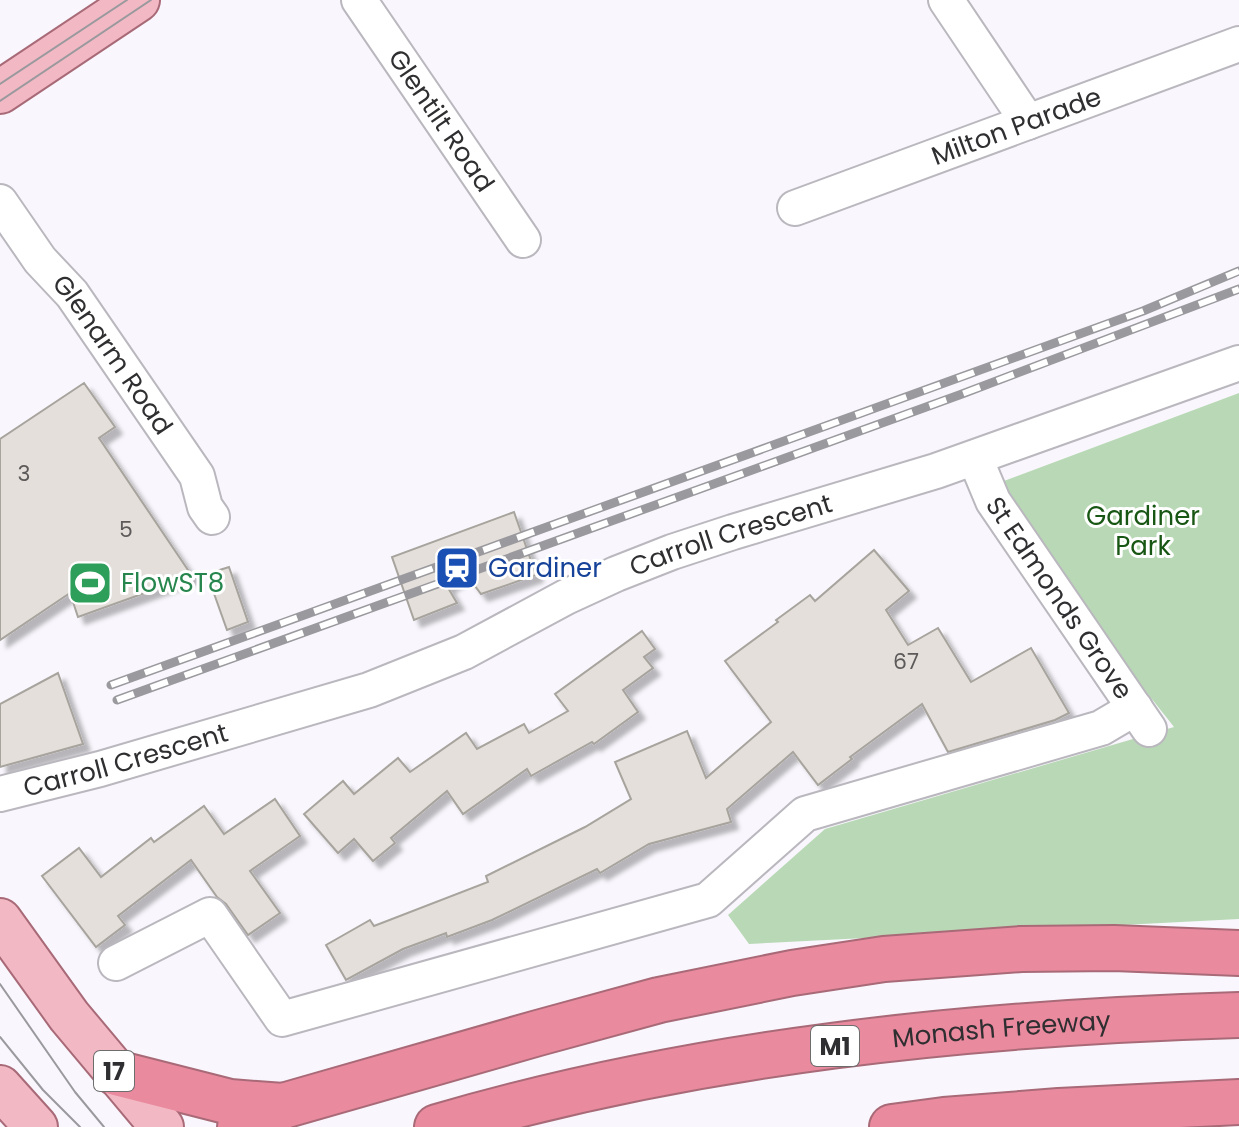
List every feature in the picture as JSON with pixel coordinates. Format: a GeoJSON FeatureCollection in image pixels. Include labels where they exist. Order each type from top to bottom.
{"type":"FeatureCollection","features":[{"type":"Feature","properties":{"kind":"highway"},"geometry":{"type":"LineString","coordinates":[[240,1127],[283,1106],[659,1000],[792,973],[884,959],[1021,949],[1114,948],[1239,953]]}},
{"type":"Feature","properties":{"kind":"highway","name":"Monash Freeway"},"geometry":{"type":"LineString","coordinates":[[437,1127],[614,1083],[793,1051],[942,1033],[1239,1015]]}},
{"type":"Feature","properties":{"kind":"highway"},"geometry":{"type":"LineString","coordinates":[[116,1073],[230,1102],[283,1106]]}},
{"type":"Feature","properties":{"kind":"highway"},"geometry":{"type":"LineString","coordinates":[[892,1127],[1044,1112],[1239,1102]]}},
{"type":"Feature","properties":{"kind":"main road"},"geometry":{"type":"LineString","coordinates":[[0,92],[138,0]]}},
{"type":"Feature","properties":{"kind":"main road","name":"17"},"geometry":{"type":"LineString","coordinates":[[0,920],[69,1016],[162,1127]]}},
{"type":"Feature","properties":{"kind":"main road"},"geometry":{"type":"LineString","coordinates":[[0,1087],[36,1127]]}},
{"type":"Feature","properties":{"kind":"street","name":"Glentilt Road"},"geometry":{"type":"LineString","coordinates":[[359,0],[523,240]]}},
{"type":"Feature","properties":{"kind":"street"},"geometry":{"type":"LineString","coordinates":[[946,0],[1028,122]]}},
{"type":"Feature","properties":{"kind":"street","name":"Milton Parade"},"geometry":{"type":"LineString","coordinates":[[795,208],[1239,44]]}},
{"type":"Feature","properties":{"kind":"street","name":"Glenarm Road"},"geometry":{"type":"LineString","coordinates":[[0,202],[40,260],[72,294],[197,476],[205,507],[212,517]]}},
{"type":"Feature","properties":{"kind":"street","name":"Carroll Crescent"},"geometry":{"type":"LineString","coordinates":[[0,794],[100,769],[369,690],[464,652],[566,597],[658,558],[733,532],[922,476],[981,472],[1239,363]]}},
{"type":"Feature","properties":{"kind":"street","name":"St Edmonds Grove"},"geometry":{"type":"LineString","coordinates":[[116,963],[210,915],[282,1019],[708,900],[805,814],[1142,718],[993,501],[981,472]]}},
{"type":"Feature","properties":{"kind":"green space","name":"Gardiner Park"},"geometry":{"type":"Polygon","coordinates":[[[1239,393],[1239,919],[749,944],[728,915],[825,829],[1174,727],[985,488],[1239,393]]]}},
{"type":"Feature","properties":{"kind":"building"},"geometry":{"type":"Polygon","coordinates":[[[84,383],[115,427],[99,438],[192,576],[78,617],[70,593],[0,640],[0,439],[84,383]]]}},
{"type":"Feature","properties":{"kind":"building"},"geometry":{"type":"Polygon","coordinates":[[[514,512],[536,575],[481,594],[466,574],[447,586],[457,603],[414,620],[392,557],[514,512]]]}},
{"type":"Feature","properties":{"kind":"building"},"geometry":{"type":"Polygon","coordinates":[[[874,550],[909,591],[886,610],[908,645],[938,628],[971,682],[1031,648],[1069,713],[948,752],[922,704],[850,757],[852,759],[818,785],[793,752],[727,809],[731,822],[649,844],[600,873],[597,869],[492,920],[403,949],[346,980],[326,945],[370,920],[374,926],[488,882],[486,876],[585,827],[631,799],[615,762],[687,731],[706,778],[771,722],[725,661],[810,595],[815,601],[874,550]]]}},
{"type":"Feature","properties":{"kind":"building"},"geometry":{"type":"Polygon","coordinates":[[[229,567],[248,622],[227,630],[207,574],[229,567]]]}},
{"type":"Feature","properties":{"kind":"building"},"geometry":{"type":"Polygon","coordinates":[[[642,631],[655,649],[644,657],[653,668],[623,690],[638,712],[594,744],[592,742],[531,776],[527,769],[463,814],[447,791],[391,838],[395,843],[373,861],[354,839],[338,853],[304,814],[343,781],[354,794],[398,758],[410,772],[466,733],[477,749],[524,724],[529,733],[568,711],[555,694],[642,631]]]}},
{"type":"Feature","properties":{"kind":"building"},"geometry":{"type":"Polygon","coordinates":[[[58,673],[83,744],[0,767],[0,704],[58,673]]]}},
{"type":"Feature","properties":{"kind":"building"},"geometry":{"type":"Polygon","coordinates":[[[275,799],[300,836],[250,871],[280,913],[248,935],[191,860],[118,916],[125,925],[96,947],[42,876],[79,848],[101,877],[151,838],[154,842],[204,806],[224,834],[275,799]]]}},
{"type":"Feature","properties":{"kind":"tram line"},"geometry":{"type":"LineString","coordinates":[[0,84],[127,0]]}},
{"type":"Feature","properties":{"kind":"tram line"},"geometry":{"type":"LineString","coordinates":[[0,101],[151,0]]}},
{"type":"Feature","properties":{"kind":"tram line"},"geometry":{"type":"LineString","coordinates":[[0,984],[75,1092],[104,1127]]}},
{"type":"Feature","properties":{"kind":"tram line"},"geometry":{"type":"LineString","coordinates":[[0,1037],[43,1090],[80,1127]]}},
{"type":"Feature","properties":{"kind":"railway"},"geometry":{"type":"LineString","coordinates":[[111,685],[1143,311],[1239,271]]}},
{"type":"Feature","properties":{"kind":"railway"},"geometry":{"type":"LineString","coordinates":[[117,700],[962,394],[1239,289]]}},
{"type":"Feature","properties":{"kind":"place","name":"Gardiner"},"geometry":{"type":"Point","coordinates":[457,568]}},
{"type":"Feature","properties":{"kind":"place","name":"FlowST8"},"geometry":{"type":"Point","coordinates":[90,583]}}]}
